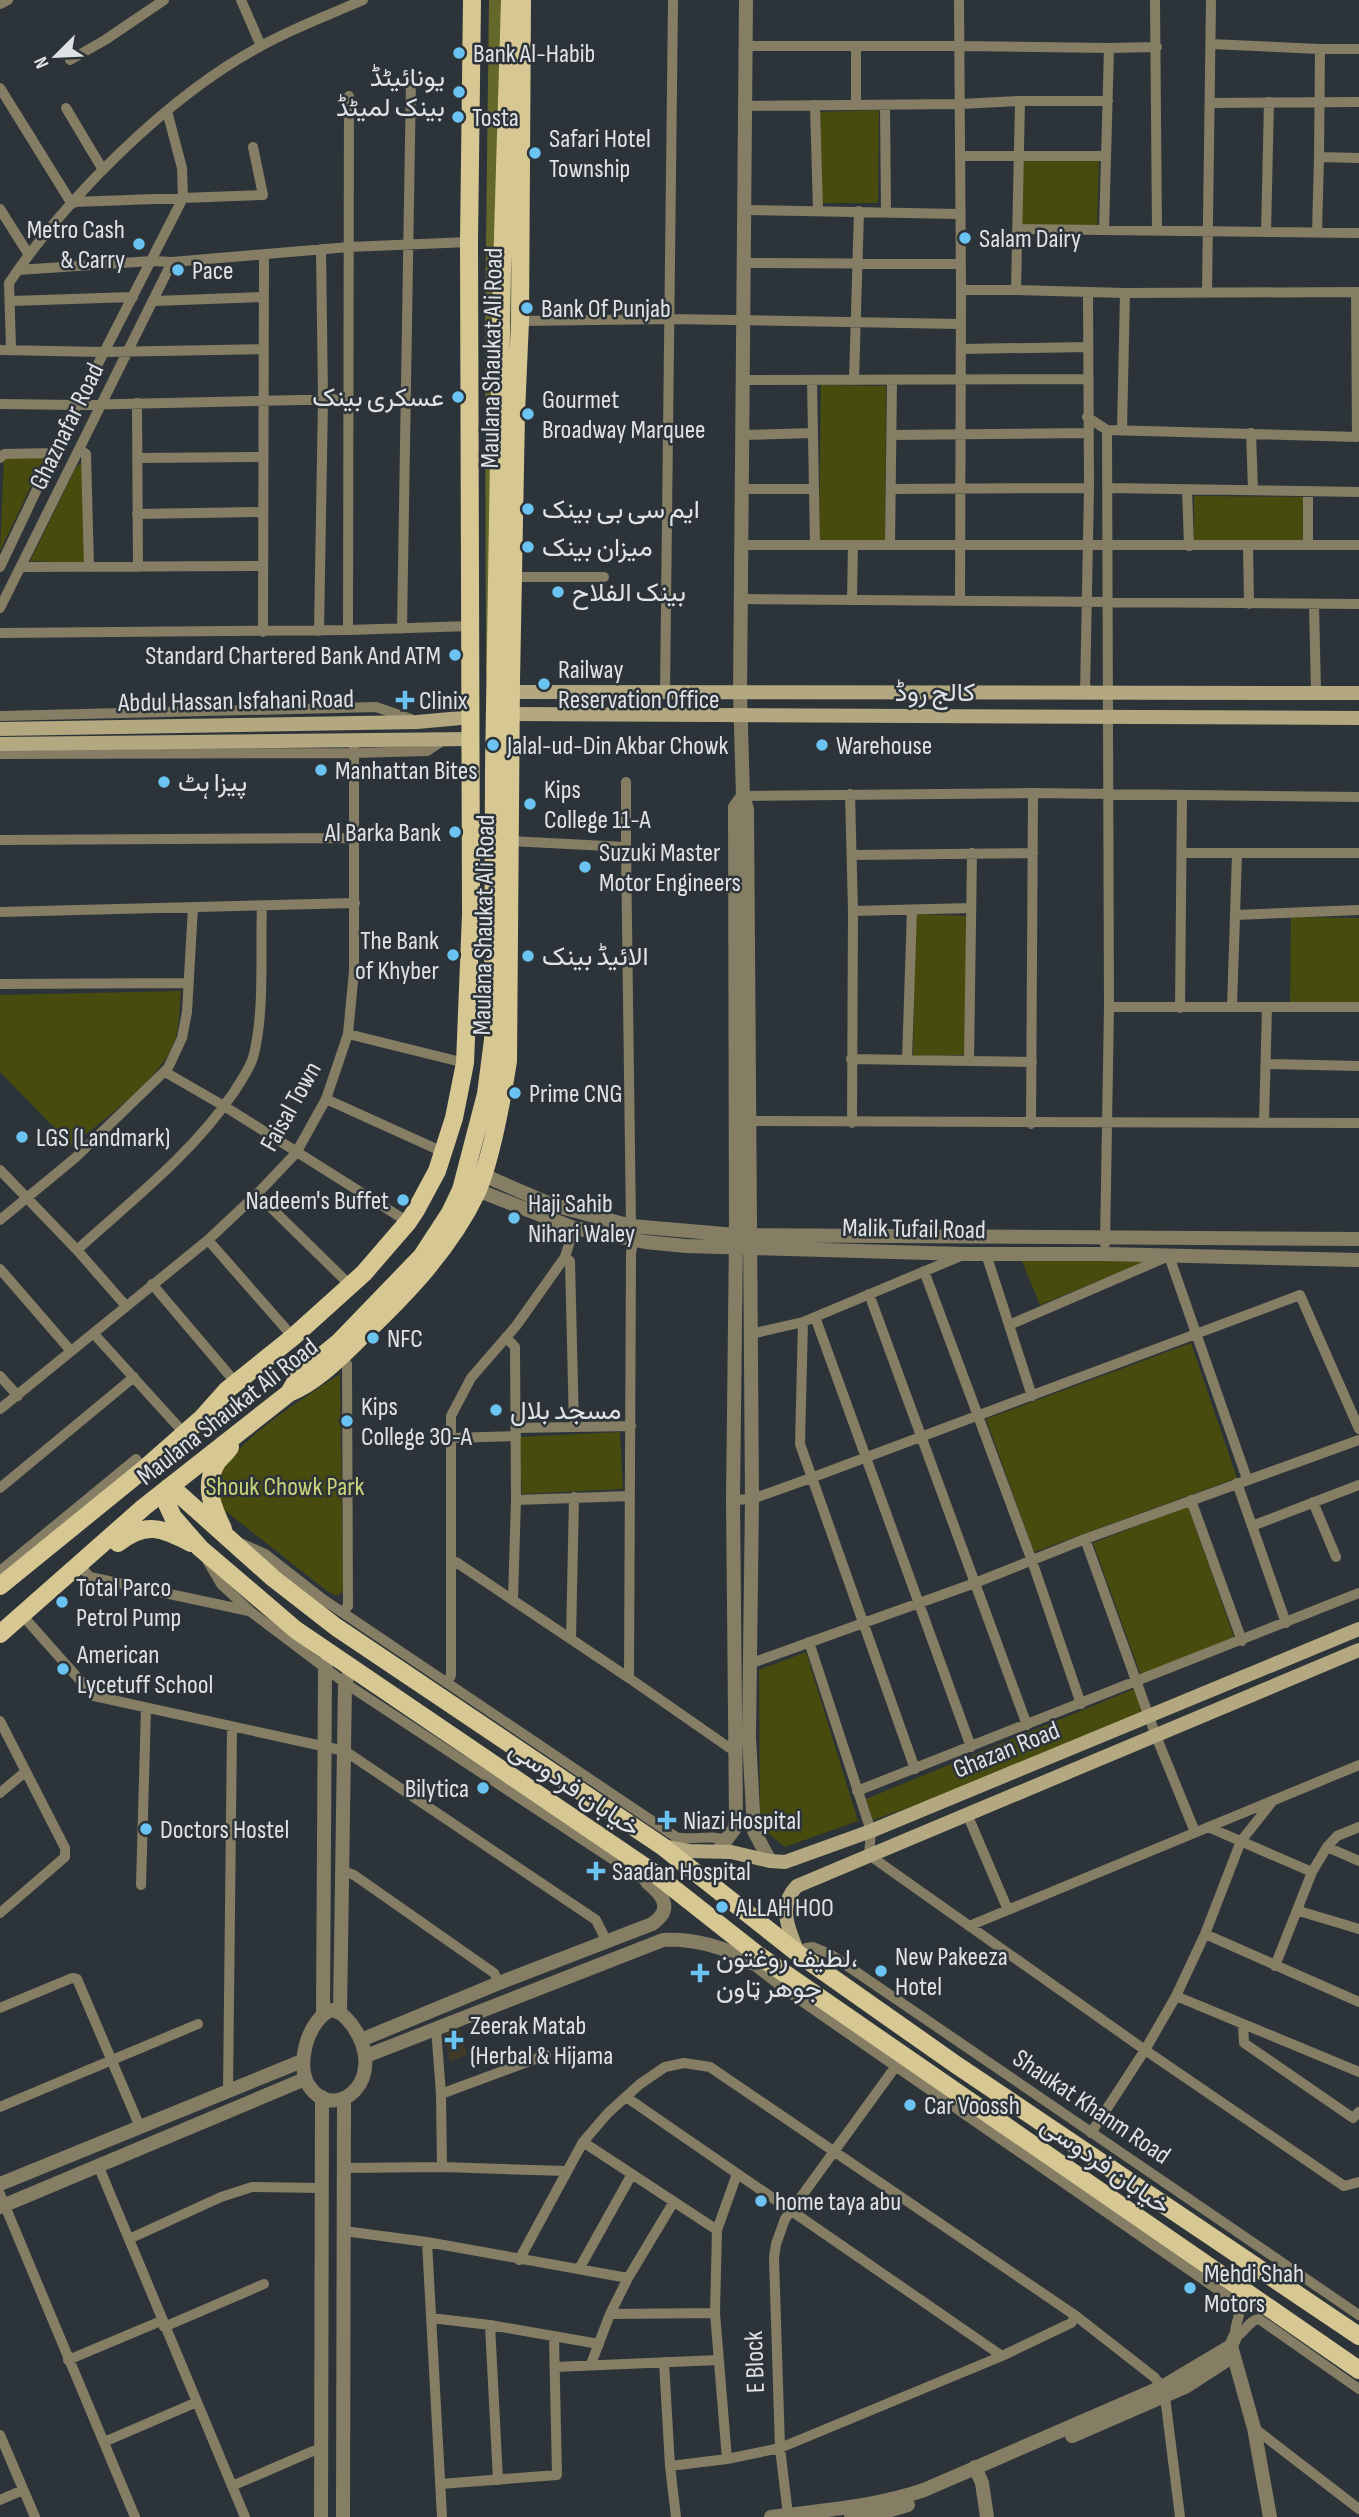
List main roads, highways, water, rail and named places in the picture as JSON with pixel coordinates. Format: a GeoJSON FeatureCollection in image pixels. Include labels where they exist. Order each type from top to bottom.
{"type":"FeatureCollection","features":[{"type":"Feature","properties":{"kind":"main road","name":"Maulana Shaukat Ali Road"},"geometry":{"type":"LineString","coordinates":[[0,1586],[144,1469],[351,1286],[408,1222],[437,1171],[443,1152],[461,1088],[468,1008],[472,718],[469,242],[472,0]]}},
{"type":"Feature","properties":{"kind":"main road"},"geometry":{"type":"LineString","coordinates":[[289,1393],[300,1374],[350,1331],[422,1256],[450,1213],[468,1170],[486,1094],[493,1040],[494,769],[502,269],[510,0]]}},
{"type":"Feature","properties":{"kind":"main road","name":"Maulana Shaukat Ali Road"},"geometry":{"type":"LineString","coordinates":[[0,1633],[165,1490],[289,1393],[306,1386],[340,1357],[382,1317],[436,1258],[455,1232],[480,1183],[508,1061],[510,714],[520,321],[522,0]]}},
{"type":"Feature","properties":{"kind":"main road"},"geometry":{"type":"LineString","coordinates":[[236,1390],[334,1313],[419,1219],[431,1202],[447,1163],[463,1116],[469,1084],[475,1032],[478,884],[480,672],[477,481],[483,9]]}},
{"type":"Feature","properties":{"kind":"main road"},"geometry":{"type":"LineString","coordinates":[[471,421],[480,435],[492,438],[500,433],[516,413]]}},
{"type":"Feature","properties":{"kind":"main road"},"geometry":{"type":"LineString","coordinates":[[470,468],[484,459],[495,458],[514,479]]}},
{"type":"Feature","properties":{"kind":"main road","name":"کالج روڈ"},"geometry":{"type":"LineString","coordinates":[[511,692],[1359,693]]}},
{"type":"Feature","properties":{"kind":"main road","name":"کالج روڈ"},"geometry":{"type":"LineString","coordinates":[[510,714],[1359,718]]}},
{"type":"Feature","properties":{"kind":"main road","name":"Abdul Hassan Isfahani Road"},"geometry":{"type":"LineString","coordinates":[[0,729],[417,722],[472,718]]}},
{"type":"Feature","properties":{"kind":"main road","name":"Abdul Hassan Isfahani Road"},"geometry":{"type":"LineString","coordinates":[[0,744],[354,746],[471,739]]}},
{"type":"Feature","properties":{"kind":"main road"},"geometry":{"type":"LineString","coordinates":[[469,956],[479,965],[491,966],[499,962],[508,951]]}},
{"type":"Feature","properties":{"kind":"main road"},"geometry":{"type":"LineString","coordinates":[[468,1008],[481,992],[491,988],[497,991],[509,1013]]}},
{"type":"Feature","properties":{"kind":"main road"},"geometry":{"type":"LineString","coordinates":[[226,1537],[211,1502],[210,1482],[217,1462],[247,1425]]}},
{"type":"Feature","properties":{"kind":"main road","name":"خیابان فردوسی"},"geometry":{"type":"LineString","coordinates":[[165,1490],[179,1494],[226,1537],[336,1626],[444,1689],[662,1846],[800,1955],[955,2064],[1359,2336]]}},
{"type":"Feature","properties":{"kind":"main road","name":"خیابان فردوسی"},"geometry":{"type":"LineString","coordinates":[[165,1490],[173,1517],[200,1548],[348,1676],[406,1704],[650,1878],[755,1959],[1058,2164],[1209,2276],[1296,2336],[1359,2370]]}},
{"type":"Feature","properties":{"kind":"main road"},"geometry":{"type":"LineString","coordinates":[[80,1566],[103,1555],[131,1533],[142,1529],[163,1531],[200,1548]]}},
{"type":"Feature","properties":{"kind":"main road","name":"Ghazan Road"},"geometry":{"type":"LineString","coordinates":[[662,1846],[689,1851],[722,1846],[770,1861],[797,1859],[871,1831],[1359,1629]]}},
{"type":"Feature","properties":{"kind":"main road","name":"Ghazan Road"},"geometry":{"type":"LineString","coordinates":[[800,1955],[785,1914],[791,1892],[809,1880],[1359,1650]]}},
{"type":"Feature","properties":{"kind":"main road"},"geometry":{"type":"LineString","coordinates":[[406,1704],[397,1690],[397,1684],[401,1681],[431,1696],[444,1689]]}},
{"type":"Feature","properties":{"kind":"main road"},"geometry":{"type":"LineString","coordinates":[[940,2083],[977,2100],[985,2098],[986,2090],[955,2064]]}},
{"type":"Feature","properties":{"kind":"main road"},"geometry":{"type":"LineString","coordinates":[[1058,2164],[1015,2126],[1016,2119],[1019,2116],[1026,2117],[1076,2146]]}},
{"type":"Feature","properties":{"kind":"place","name":"Bank Al-Habib"},"geometry":{"type":"Point","coordinates":[459,53]}},
{"type":"Feature","properties":{"kind":"place","name":"یونائیٹڈ بینک لمیٹڈ"},"geometry":{"type":"Point","coordinates":[459,92]}},
{"type":"Feature","properties":{"kind":"place","name":"Tosta"},"geometry":{"type":"Point","coordinates":[458,117]}},
{"type":"Feature","properties":{"kind":"place","name":"Safari Hotel Township"},"geometry":{"type":"Point","coordinates":[535,153]}},
{"type":"Feature","properties":{"kind":"place","name":"Salam Dairy"},"geometry":{"type":"Point","coordinates":[965,238]}},
{"type":"Feature","properties":{"kind":"place","name":"Metro Cash & Carry"},"geometry":{"type":"Point","coordinates":[139,244]}},
{"type":"Feature","properties":{"kind":"place","name":"Pace"},"geometry":{"type":"Point","coordinates":[178,270]}},
{"type":"Feature","properties":{"kind":"place","name":"Bank Of Punjab"},"geometry":{"type":"Point","coordinates":[527,308]}},
{"type":"Feature","properties":{"kind":"place","name":"عسکری بینک"},"geometry":{"type":"Point","coordinates":[458,397]}},
{"type":"Feature","properties":{"kind":"place","name":"Gourmet Broadway Marquee"},"geometry":{"type":"Point","coordinates":[528,414]}},
{"type":"Feature","properties":{"kind":"place","name":"ایم سی بی بینک"},"geometry":{"type":"Point","coordinates":[528,509]}},
{"type":"Feature","properties":{"kind":"place","name":"میزان بینک"},"geometry":{"type":"Point","coordinates":[528,547]}},
{"type":"Feature","properties":{"kind":"place","name":"بینک الفلاح"},"geometry":{"type":"Point","coordinates":[558,592]}},
{"type":"Feature","properties":{"kind":"place","name":"Standard Chartered Bank And ATM"},"geometry":{"type":"Point","coordinates":[455,655]}},
{"type":"Feature","properties":{"kind":"place","name":"Railway Reservation Office"},"geometry":{"type":"Point","coordinates":[544,684]}},
{"type":"Feature","properties":{"kind":"place","name":"Clinix"},"geometry":{"type":"Point","coordinates":[405,700]}},
{"type":"Feature","properties":{"kind":"place","name":"Jalal-ud-Din Akbar Chowk"},"geometry":{"type":"Point","coordinates":[493,745]}},
{"type":"Feature","properties":{"kind":"place","name":"Warehouse"},"geometry":{"type":"Point","coordinates":[822,745]}},
{"type":"Feature","properties":{"kind":"place","name":"Manhattan Bites"},"geometry":{"type":"Point","coordinates":[321,770]}},
{"type":"Feature","properties":{"kind":"place","name":"پیزا ہٹ"},"geometry":{"type":"Point","coordinates":[164,782]}},
{"type":"Feature","properties":{"kind":"place","name":"Kips College 11-A"},"geometry":{"type":"Point","coordinates":[530,804]}},
{"type":"Feature","properties":{"kind":"place","name":"Al Barka Bank"},"geometry":{"type":"Point","coordinates":[455,832]}},
{"type":"Feature","properties":{"kind":"place","name":"Suzuki Master Motor Engineers"},"geometry":{"type":"Point","coordinates":[585,867]}},
{"type":"Feature","properties":{"kind":"place","name":"The Bank of Khyber"},"geometry":{"type":"Point","coordinates":[453,955]}},
{"type":"Feature","properties":{"kind":"place","name":"الائیڈ بینک"},"geometry":{"type":"Point","coordinates":[528,956]}},
{"type":"Feature","properties":{"kind":"place","name":"Prime CNG"},"geometry":{"type":"Point","coordinates":[515,1093]}},
{"type":"Feature","properties":{"kind":"place","name":"LGS (Landmark)"},"geometry":{"type":"Point","coordinates":[22,1137]}},
{"type":"Feature","properties":{"kind":"place","name":"Nadeem's Buffet"},"geometry":{"type":"Point","coordinates":[403,1200]}},
{"type":"Feature","properties":{"kind":"place","name":"Haji Sahib Nihari Waley"},"geometry":{"type":"Point","coordinates":[514,1218]}},
{"type":"Feature","properties":{"kind":"place","name":"NFC"},"geometry":{"type":"Point","coordinates":[373,1338]}},
{"type":"Feature","properties":{"kind":"place","name":"مسجد بلال"},"geometry":{"type":"Point","coordinates":[496,1410]}},
{"type":"Feature","properties":{"kind":"place","name":"Kips College 30-A"},"geometry":{"type":"Point","coordinates":[347,1421]}},
{"type":"Feature","properties":{"kind":"place","name":"Total Parco Petrol Pump"},"geometry":{"type":"Point","coordinates":[62,1602]}},
{"type":"Feature","properties":{"kind":"place","name":"American Lycetuff School"},"geometry":{"type":"Point","coordinates":[63,1669]}},
{"type":"Feature","properties":{"kind":"place","name":"Bilytica"},"geometry":{"type":"Point","coordinates":[483,1788]}},
{"type":"Feature","properties":{"kind":"place","name":"Niazi Hospital"},"geometry":{"type":"Point","coordinates":[667,1820]}},
{"type":"Feature","properties":{"kind":"place","name":"Doctors Hostel"},"geometry":{"type":"Point","coordinates":[146,1829]}},
{"type":"Feature","properties":{"kind":"place","name":"Saadan Hospital"},"geometry":{"type":"Point","coordinates":[596,1871]}},
{"type":"Feature","properties":{"kind":"place","name":"ALLAH HOO"},"geometry":{"type":"Point","coordinates":[722,1907]}},
{"type":"Feature","properties":{"kind":"place","name":"New Pakeeza Hotel"},"geometry":{"type":"Point","coordinates":[881,1971]}},
{"type":"Feature","properties":{"kind":"place","name":"لطیف روغتون، جوهر ټاون"},"geometry":{"type":"Point","coordinates":[700,1973]}},
{"type":"Feature","properties":{"kind":"place","name":"Zeerak Matab (Herbal & Hijama"},"geometry":{"type":"Point","coordinates":[454,2040]}},
{"type":"Feature","properties":{"kind":"place","name":"Car Voossh"},"geometry":{"type":"Point","coordinates":[910,2105]}},
{"type":"Feature","properties":{"kind":"place","name":"home taya abu"},"geometry":{"type":"Point","coordinates":[761,2201]}},
{"type":"Feature","properties":{"kind":"place","name":"Mehdi Shah Motors"},"geometry":{"type":"Point","coordinates":[1190,2288]}},
{"type":"Feature","properties":{"kind":"park label","name":"Shouk Chowk Park"},"geometry":{"type":"Point","coordinates":[285,1486]}}]}
